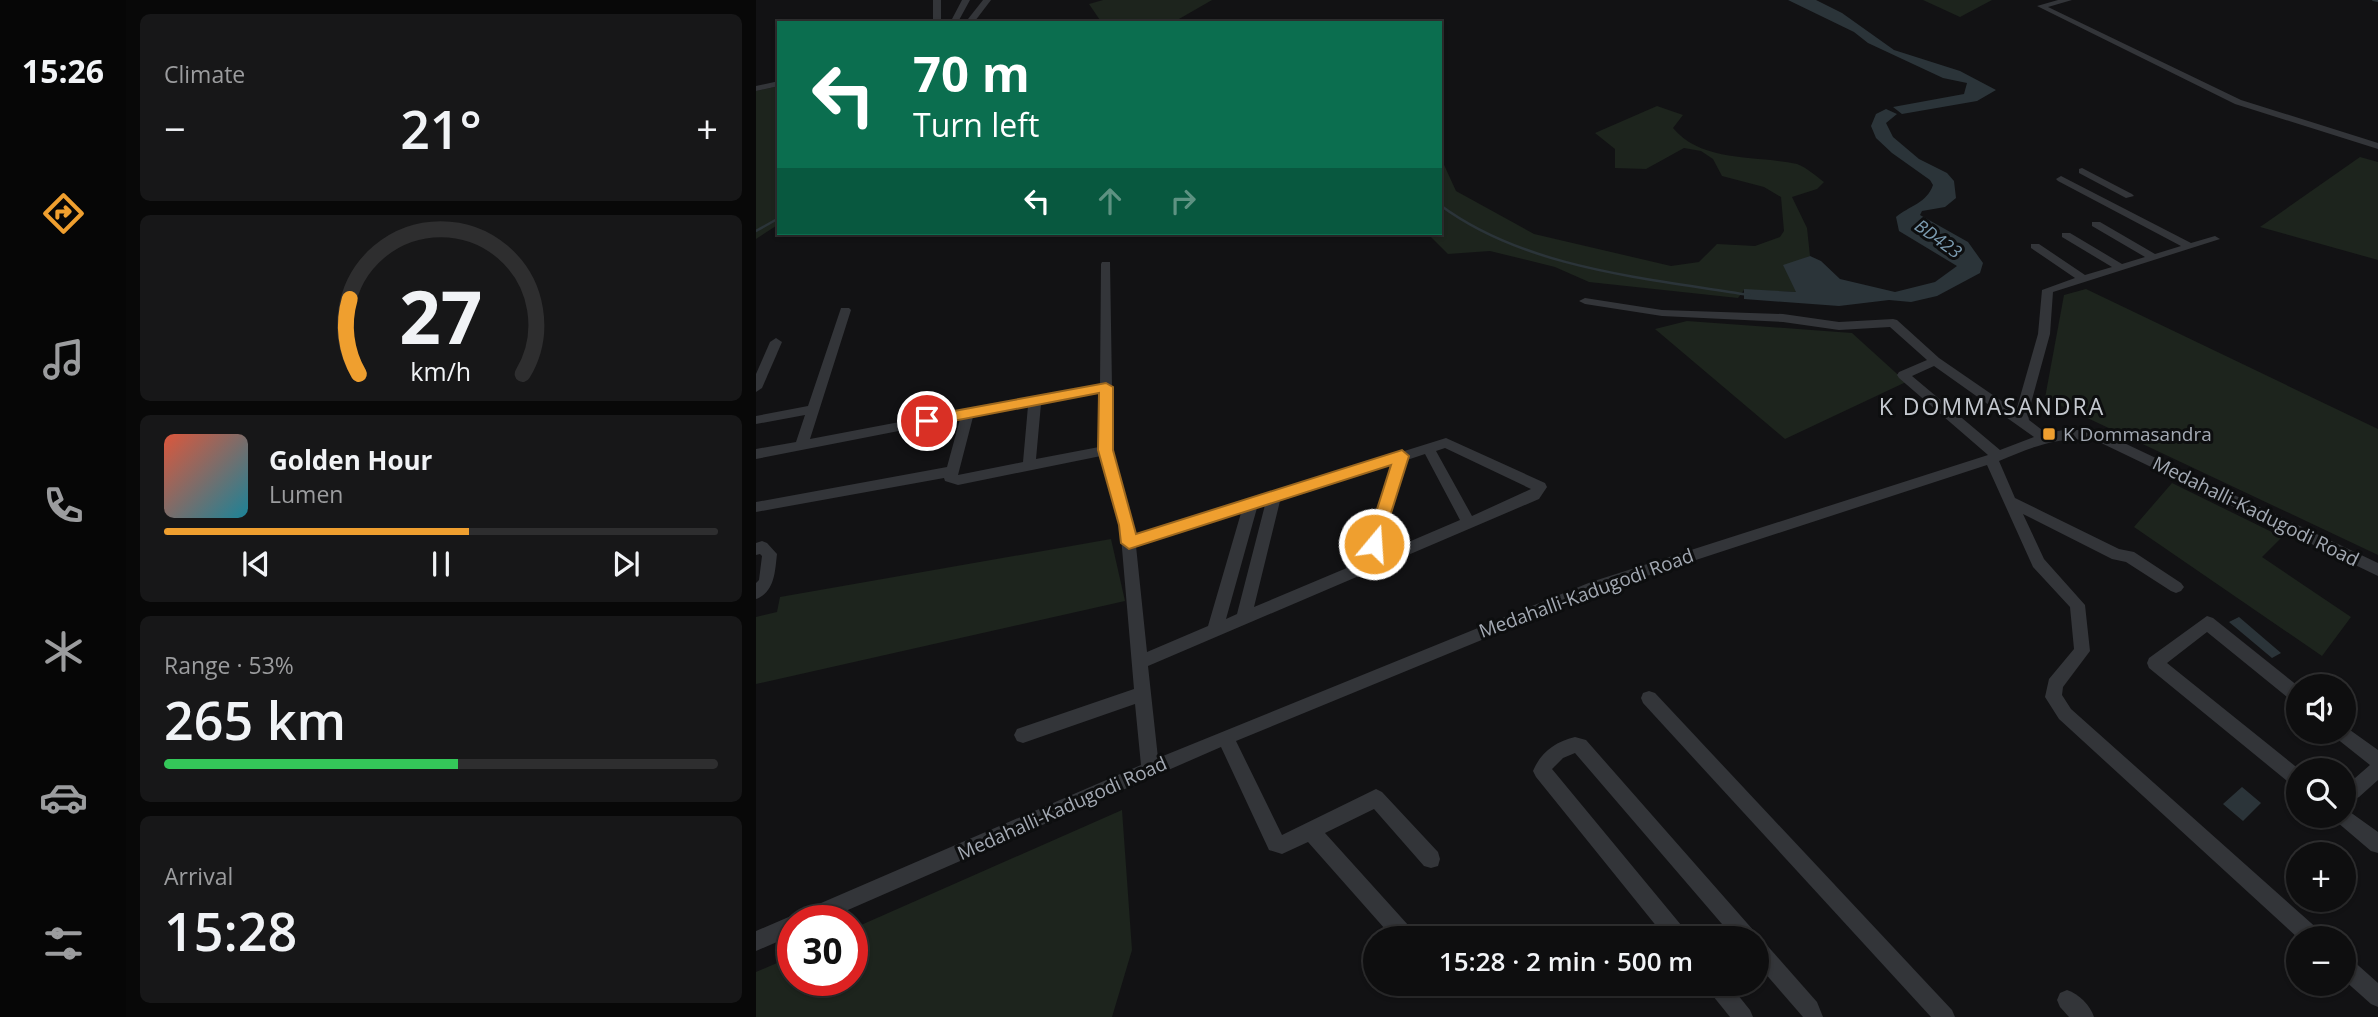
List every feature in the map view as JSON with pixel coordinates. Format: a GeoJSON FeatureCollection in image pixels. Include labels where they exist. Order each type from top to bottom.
{"type":"FeatureCollection","features":[{"type":"Feature","properties":{"kind":"street"},"geometry":{"type":"LineString","coordinates":[[937,0],[937,21]]}},
{"type":"Feature","properties":{"kind":"street"},"geometry":{"type":"LineString","coordinates":[[952,21],[966,0]]}},
{"type":"Feature","properties":{"kind":"street"},"geometry":{"type":"LineString","coordinates":[[972,19],[987,0]]}},
{"type":"Feature","properties":{"kind":"street"},"geometry":{"type":"LineString","coordinates":[[2068,0],[2041,6],[2238,102],[2378,146]]}},
{"type":"Feature","properties":{"kind":"street"},"geometry":{"type":"LineString","coordinates":[[756,89],[777,84]]}},
{"type":"Feature","properties":{"kind":"street"},"geometry":{"type":"LineString","coordinates":[[2340,135],[2348,143],[2378,152]]}},
{"type":"Feature","properties":{"kind":"street"},"geometry":{"type":"LineString","coordinates":[[2082,171],[2134,194],[2108,204]]}},
{"type":"Feature","properties":{"kind":"street"},"geometry":{"type":"LineString","coordinates":[[2061,179],[2189,246]]}},
{"type":"Feature","properties":{"kind":"street"},"geometry":{"type":"LineString","coordinates":[[2096,224],[2151,256]]}},
{"type":"Feature","properties":{"kind":"street"},"geometry":{"type":"LineString","coordinates":[[2066,235],[2119,267]]}},
{"type":"Feature","properties":{"kind":"street"},"geometry":{"type":"LineString","coordinates":[[2023,422],[2044,334],[2048,290],[2151,256],[2215,239]]}},
{"type":"Feature","properties":{"kind":"street"},"geometry":{"type":"LineString","coordinates":[[2035,246],[2083,279]]}},
{"type":"Feature","properties":{"kind":"street"},"geometry":{"type":"LineString","coordinates":[[1105,264],[1105,450],[1127,525],[1150,770]]}},
{"type":"Feature","properties":{"kind":"street"},"geometry":{"type":"LineString","coordinates":[[1585,301],[1662,313],[1774,317],[1839,326],[1893,323],[1935,361],[2043,437]]}},
{"type":"Feature","properties":{"kind":"street"},"geometry":{"type":"LineString","coordinates":[[802,446],[845,310]]}},
{"type":"Feature","properties":{"kind":"street"},"geometry":{"type":"LineString","coordinates":[[756,388],[776,342]]}},
{"type":"Feature","properties":{"kind":"street"},"geometry":{"type":"LineString","coordinates":[[1935,361],[1903,375],[1994,458],[2038,563],[2077,605],[2082,651],[2055,684],[2053,697],[2064,714],[2300,926]]}},
{"type":"Feature","properties":{"kind":"street"},"geometry":{"type":"LineString","coordinates":[[756,454],[1106,387]]}},
{"type":"Feature","properties":{"kind":"street"},"geometry":{"type":"LineString","coordinates":[[1029,465],[1035,400]]}},
{"type":"Feature","properties":{"kind":"street"},"geometry":{"type":"LineString","coordinates":[[756,419],[813,409]]}},
{"type":"Feature","properties":{"kind":"street"},"geometry":{"type":"LineString","coordinates":[[968,413],[950,477],[958,480],[1105,450]]}},
{"type":"Feature","properties":{"kind":"street","name":"Medahalli-Kadugodi Road"},"geometry":{"type":"LineString","coordinates":[[838,905],[1225,737],[1595,586],[1994,458],[2043,437],[2076,432],[2101,437],[2378,570]]}},
{"type":"Feature","properties":{"kind":"street"},"geometry":{"type":"LineString","coordinates":[[1129,543],[1428,448],[1453,444],[1541,487],[1534,495],[1140,662]]}},
{"type":"Feature","properties":{"kind":"street"},"geometry":{"type":"LineString","coordinates":[[1428,448],[1468,523]]}},
{"type":"Feature","properties":{"kind":"street"},"geometry":{"type":"LineString","coordinates":[[1367,565],[1402,456]]}},
{"type":"Feature","properties":{"kind":"street"},"geometry":{"type":"LineString","coordinates":[[756,507],[953,471]]}},
{"type":"Feature","properties":{"kind":"street"},"geometry":{"type":"LineString","coordinates":[[1244,617],[1274,496]]}},
{"type":"Feature","properties":{"kind":"street"},"geometry":{"type":"LineString","coordinates":[[2012,502],[2116,555],[2129,555],[2176,587]]}},
{"type":"Feature","properties":{"kind":"street"},"geometry":{"type":"LineString","coordinates":[[1214,630],[1251,504]]}},
{"type":"Feature","properties":{"kind":"street"},"geometry":{"type":"LineString","coordinates":[[756,549],[762,547],[770,554],[766,582],[756,593]]}},
{"type":"Feature","properties":{"kind":"street"},"geometry":{"type":"LineString","coordinates":[[2286,686],[2207,623],[2155,663],[2286,769]]}},
{"type":"Feature","properties":{"kind":"street"},"geometry":{"type":"LineString","coordinates":[[1023,735],[1142,694]]}},
{"type":"Feature","properties":{"kind":"street"},"geometry":{"type":"LineString","coordinates":[[1649,698],[1945,1017]]}},
{"type":"Feature","properties":{"kind":"street"},"geometry":{"type":"LineString","coordinates":[[1225,737],[1276,843],[1282,845],[1312,832],[1376,799],[1431,859]]}},
{"type":"Feature","properties":{"kind":"street"},"geometry":{"type":"LineString","coordinates":[[2356,743],[2378,761]]}},
{"type":"Feature","properties":{"kind":"street"},"geometry":{"type":"LineString","coordinates":[[1669,926],[1542,771],[1544,763],[1570,745],[1580,746],[1737,926]]}},
{"type":"Feature","properties":{"kind":"street"},"geometry":{"type":"LineString","coordinates":[[2356,788],[2378,769]]}},
{"type":"Feature","properties":{"kind":"street"},"geometry":{"type":"LineString","coordinates":[[2356,826],[2378,844]]}},
{"type":"Feature","properties":{"kind":"street"},"geometry":{"type":"LineString","coordinates":[[1312,832],[1396,926]]}},
{"type":"Feature","properties":{"kind":"street"},"geometry":{"type":"LineString","coordinates":[[756,941],[777,932]]}},
{"type":"Feature","properties":{"kind":"street"},"geometry":{"type":"LineString","coordinates":[[1769,963],[1810,1009],[1813,1017]]}},
{"type":"Feature","properties":{"kind":"street"},"geometry":{"type":"LineString","coordinates":[[2356,977],[2378,997]]}},
{"type":"Feature","properties":{"kind":"street"},"geometry":{"type":"LineString","coordinates":[[1726,996],[1743,1017]]}},
{"type":"Feature","properties":{"kind":"street"},"geometry":{"type":"LineString","coordinates":[[2067,1000],[2084,1017]]}},
{"type":"Feature","properties":{"kind":"shaded area"},"geometry":{"type":"Polygon","coordinates":[[[1103,0],[1212,0],[1175,21],[1101,21],[1089,4],[1103,0]]]}},
{"type":"Feature","properties":{"kind":"shaded area"},"geometry":{"type":"Polygon","coordinates":[[[1923,0],[1992,0],[1960,17],[1923,0]]]}},
{"type":"Feature","properties":{"kind":"shaded area"},"geometry":{"type":"Polygon","coordinates":[[[777,86],[777,225],[756,239],[756,91],[777,86]]]}},
{"type":"Feature","properties":{"kind":"shaded area"},"geometry":{"type":"Polygon","coordinates":[[[1657,106],[1683,115],[1673,128],[1699,147],[1730,156],[1797,164],[1824,182],[1817,189],[1792,197],[1807,228],[1810,256],[1793,263],[1797,292],[1744,290],[1738,298],[1589,282],[1555,267],[1490,251],[1448,254],[1429,235],[1442,235],[1442,160],[1456,191],[1534,234],[1671,266],[1699,262],[1717,244],[1755,246],[1780,237],[1784,231],[1781,197],[1764,187],[1722,176],[1713,159],[1701,151],[1684,148],[1646,169],[1615,168],[1615,149],[1595,133],[1657,106]]]}},
{"type":"Feature","properties":{"kind":"shaded area"},"geometry":{"type":"Polygon","coordinates":[[[2360,157],[2378,162],[2378,260],[2260,227],[2360,157]]]}},
{"type":"Feature","properties":{"kind":"shaded area"},"geometry":{"type":"Polygon","coordinates":[[[2086,289],[2378,429],[2378,555],[2045,398],[2064,295],[2086,289]]]}},
{"type":"Feature","properties":{"kind":"shaded area"},"geometry":{"type":"Polygon","coordinates":[[[1687,321],[1852,333],[1906,382],[1785,439],[1655,329],[1687,321]]]}},
{"type":"Feature","properties":{"kind":"shaded area"},"geometry":{"type":"Polygon","coordinates":[[[2172,483],[2282,537],[2262,557],[2351,617],[2322,656],[2134,527],[2172,483]]]}},
{"type":"Feature","properties":{"kind":"shaded area"},"geometry":{"type":"Polygon","coordinates":[[[1111,539],[1125,601],[756,684],[756,617],[777,612],[780,597],[1111,539]]]}},
{"type":"Feature","properties":{"kind":"shaded area"},"geometry":{"type":"Polygon","coordinates":[[[1122,810],[1132,950],[1112,1017],[756,1017],[756,972],[777,963],[777,996],[868,996],[868,922],[1122,810]]]}},
{"type":"Feature","properties":{"kind":"water"},"geometry":{"type":"Polygon","coordinates":[[[1788,0],[1816,0],[1842,13],[1894,50],[1960,71],[1996,90],[1977,101],[1902,114],[1893,107],[1964,94],[1967,83],[1943,78],[1868,43],[1854,32],[1788,0]]]}},
{"type":"Feature","properties":{"kind":"water"},"geometry":{"type":"Polygon","coordinates":[[[1886,109],[1897,114],[1886,123],[1893,137],[1919,159],[1947,173],[1954,181],[1956,198],[1945,207],[1922,211],[1920,215],[1968,242],[1983,263],[1980,273],[1937,296],[1911,302],[1889,300],[1839,306],[1744,299],[1744,289],[1796,292],[1783,265],[1810,256],[1821,261],[1840,279],[1895,292],[1935,282],[1957,266],[1899,231],[1896,217],[1927,196],[1933,185],[1876,138],[1871,126],[1876,114],[1886,109]]]}},
{"type":"Feature","properties":{"kind":"water"},"geometry":{"type":"Polygon","coordinates":[[[2239,617],[2281,653],[2272,658],[2229,622],[2239,617]]]}},
{"type":"Feature","properties":{"kind":"water"},"geometry":{"type":"Polygon","coordinates":[[[2242,787],[2261,803],[2243,821],[2223,804],[2242,787]]]}},
{"type":"Feature","properties":{"kind":"waterway"},"geometry":{"type":"LineString","coordinates":[[2373,0],[2378,1]]}},
{"type":"Feature","properties":{"kind":"waterway","name":"BD423"},"geometry":{"type":"LineString","coordinates":[[1442,206],[1474,227],[1510,244],[1548,257],[1629,276],[1749,295]]}},
{"type":"Feature","properties":{"kind":"waterway","name":"BD423"},"geometry":{"type":"LineString","coordinates":[[756,231],[777,219]]}},
{"type":"Feature","properties":{"kind":"place","name":"K Dommasandra"},"geometry":{"type":"Point","coordinates":[2049,434]}},
{"type":"Feature","properties":{"kind":"district","name":"K DOMMASANDRA"},"geometry":{"type":"Point","coordinates":[1992,407]}},
{"type":"Feature","properties":{"kind":"route"},"geometry":{"type":"LineString","coordinates":[[927,421],[1106,387],[1105,450],[1127,525],[1129,543],[1402,456],[1374,544]]}}]}
